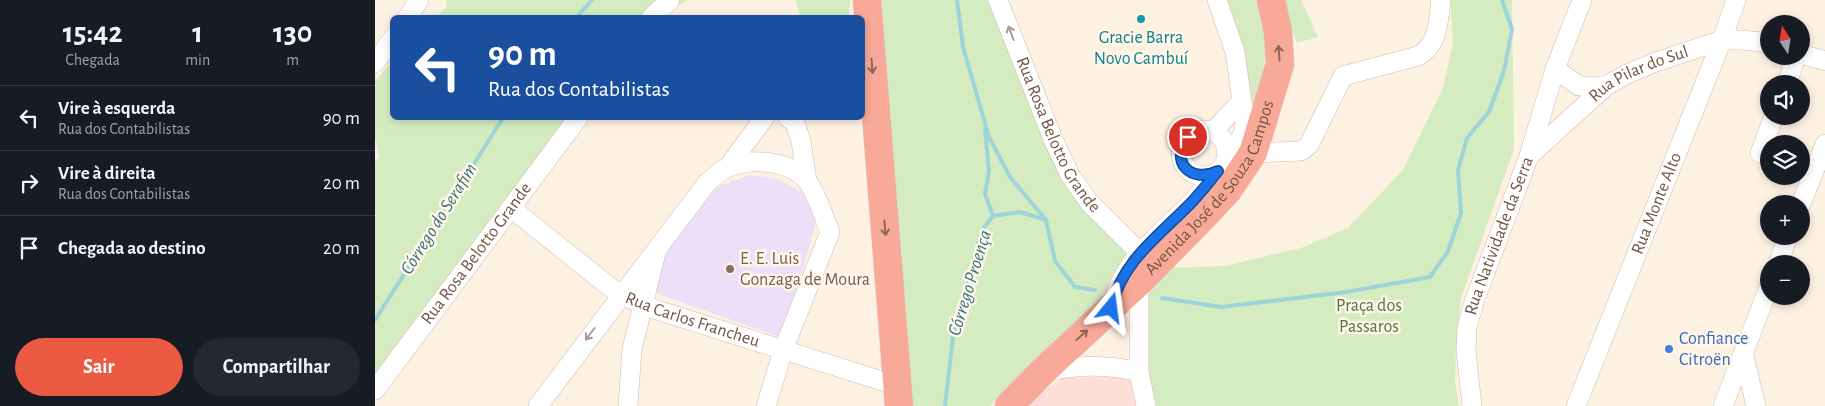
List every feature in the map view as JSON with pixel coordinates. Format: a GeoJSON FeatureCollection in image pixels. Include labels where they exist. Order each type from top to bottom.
{"type":"FeatureCollection","features":[{"type":"Feature","properties":{"kind":"highway"},"geometry":{"type":"LineString","coordinates":[[867,0],[899,396]]}},
{"type":"Feature","properties":{"kind":"highway","name":"Avenida José de Souza Campos"},"geometry":{"type":"LineString","coordinates":[[1009,406],[1041,373],[1139,282],[1228,190],[1253,153],[1280,64],[1278,32],[1271,0]]}},
{"type":"Feature","properties":{"kind":"street"},"geometry":{"type":"LineString","coordinates":[[409,15],[419,0]]}},
{"type":"Feature","properties":{"kind":"street"},"geometry":{"type":"LineString","coordinates":[[654,15],[670,0]]}},
{"type":"Feature","properties":{"kind":"street","name":"Rua Rosa Belotto Grande"},"geometry":{"type":"LineString","coordinates":[[998,0],[1053,139],[1070,175],[1089,202],[1139,253]]}},
{"type":"Feature","properties":{"kind":"street"},"geometry":{"type":"LineString","coordinates":[[1217,0],[1235,52],[1243,107],[1244,131],[1240,141],[1226,150]]}},
{"type":"Feature","properties":{"kind":"street"},"geometry":{"type":"LineString","coordinates":[[1253,153],[1301,151],[1309,145],[1343,76],[1418,56],[1428,50],[1434,42],[1441,0]]}},
{"type":"Feature","properties":{"kind":"street","name":"Rua Natividade da Serra"},"geometry":{"type":"LineString","coordinates":[[1472,406],[1466,351],[1467,328],[1485,267],[1529,156],[1555,69],[1582,0]]}},
{"type":"Feature","properties":{"kind":"street","name":"Rua Monte Alto"},"geometry":{"type":"LineString","coordinates":[[1576,406],[1722,40],[1736,0]]}},
{"type":"Feature","properties":{"kind":"street","name":"Rua Pilar do Sul"},"geometry":{"type":"LineString","coordinates":[[1529,156],[1566,124],[1605,86],[1656,62],[1722,40],[1760,42]]}},
{"type":"Feature","properties":{"kind":"street"},"geometry":{"type":"LineString","coordinates":[[375,63],[390,42]]}},
{"type":"Feature","properties":{"kind":"street"},"geometry":{"type":"LineString","coordinates":[[1810,57],[1825,61]]}},
{"type":"Feature","properties":{"kind":"street"},"geometry":{"type":"LineString","coordinates":[[1555,69],[1579,86],[1605,86]]}},
{"type":"Feature","properties":{"kind":"street"},"geometry":{"type":"LineString","coordinates":[[1212,132],[1243,107],[1270,94]]}},
{"type":"Feature","properties":{"kind":"street"},"geometry":{"type":"LineString","coordinates":[[1543,110],[1557,121],[1566,124]]}},
{"type":"Feature","properties":{"kind":"street","name":"Rua Rosa Belotto Grande"},"geometry":{"type":"LineString","coordinates":[[375,390],[577,120]]}},
{"type":"Feature","properties":{"kind":"street"},"geometry":{"type":"LineString","coordinates":[[538,406],[620,295],[707,183],[728,167],[763,120]]}},
{"type":"Feature","properties":{"kind":"street"},"geometry":{"type":"LineString","coordinates":[[766,406],[784,348],[830,232],[807,181],[801,141],[794,120]]}},
{"type":"Feature","properties":{"kind":"street"},"geometry":{"type":"LineString","coordinates":[[1111,308],[1119,283],[1139,253],[1188,206],[1209,174],[1226,158],[1224,142],[1212,132],[1201,130],[1193,133],[1183,143],[1181,151],[1183,165],[1189,171],[1209,174]]}},
{"type":"Feature","properties":{"kind":"street"},"geometry":{"type":"LineString","coordinates":[[1805,195],[1825,144]]}},
{"type":"Feature","properties":{"kind":"street"},"geometry":{"type":"LineString","coordinates":[[728,167],[769,162],[791,168],[807,181]]}},
{"type":"Feature","properties":{"kind":"street","name":"Rua Carlos Francheu"},"geometry":{"type":"LineString","coordinates":[[511,208],[620,295],[784,348],[899,396]]}},
{"type":"Feature","properties":{"kind":"street"},"geometry":{"type":"LineString","coordinates":[[628,406],[632,349],[657,247]]}},
{"type":"Feature","properties":{"kind":"street"},"geometry":{"type":"LineString","coordinates":[[1139,282],[1139,372],[1146,406]]}},
{"type":"Feature","properties":{"kind":"street"},"geometry":{"type":"LineString","coordinates":[[1723,406],[1762,305]]}},
{"type":"Feature","properties":{"kind":"street"},"geometry":{"type":"LineString","coordinates":[[1743,353],[1756,406]]}},
{"type":"Feature","properties":{"kind":"street"},"geometry":{"type":"LineString","coordinates":[[1041,373],[1058,369],[1097,365],[1139,372]]}},
{"type":"Feature","properties":{"kind":"shaded area","name":"E. E. Luis Gonzaga de Moura"},"geometry":{"type":"Polygon","coordinates":[[[750,175],[777,179],[805,194],[816,205],[816,223],[783,338],[650,291],[663,248],[695,205],[722,185],[750,175]]]}},
{"type":"Feature","properties":{"kind":"shaded area"},"geometry":{"type":"Polygon","coordinates":[[[1130,376],[1144,406],[1021,406],[1063,378],[1130,376]]]}},
{"type":"Feature","properties":{"kind":"green space"},"geometry":{"type":"Polygon","coordinates":[[[446,0],[688,0],[668,11],[653,15],[438,15],[447,6],[446,0]]]}},
{"type":"Feature","properties":{"kind":"green space"},"geometry":{"type":"Polygon","coordinates":[[[795,0],[850,0],[849,15],[800,15],[795,0]]]}},
{"type":"Feature","properties":{"kind":"green space"},"geometry":{"type":"Polygon","coordinates":[[[867,0],[990,0],[1056,161],[1131,254],[1112,275],[1099,301],[990,406],[899,406],[867,0]]]}},
{"type":"Feature","properties":{"kind":"green space"},"geometry":{"type":"Polygon","coordinates":[[[1223,0],[1257,0],[1267,36],[1261,93],[1251,105],[1223,0]]]}},
{"type":"Feature","properties":{"kind":"green space"},"geometry":{"type":"Polygon","coordinates":[[[1281,0],[1301,0],[1318,37],[1297,43],[1281,0]]]}},
{"type":"Feature","properties":{"kind":"green space","name":"Praça dos Passaros"},"geometry":{"type":"Polygon","coordinates":[[[1450,0],[1512,0],[1514,149],[1461,298],[1456,344],[1455,382],[1459,406],[1155,406],[1145,369],[1143,295],[1166,268],[1225,266],[1301,248],[1348,228],[1403,170],[1443,88],[1453,43],[1450,0]]]}},
{"type":"Feature","properties":{"kind":"green space"},"geometry":{"type":"Polygon","coordinates":[[[390,64],[390,120],[567,120],[375,375],[375,162],[379,157],[375,138],[375,81],[390,64]]]}},
{"type":"Feature","properties":{"kind":"waterway","name":"Córrego do Serafim"},"geometry":{"type":"LineString","coordinates":[[579,15],[592,0]]}},
{"type":"Feature","properties":{"kind":"waterway","name":"Córrego do Serafim"},"geometry":{"type":"LineString","coordinates":[[957,0],[963,47],[989,137],[1010,177],[1046,220],[1055,261],[1075,287],[1095,290]]}},
{"type":"Feature","properties":{"kind":"waterway"},"geometry":{"type":"LineString","coordinates":[[1162,298],[1221,307],[1346,292],[1430,277],[1448,251],[1461,213],[1458,170],[1467,138],[1489,112],[1504,71],[1512,29],[1502,0]]}},
{"type":"Feature","properties":{"kind":"waterway","name":"Córrego do Serafim"},"geometry":{"type":"LineString","coordinates":[[375,320],[502,120]]}},
{"type":"Feature","properties":{"kind":"waterway","name":"Córrego do Serafim"},"geometry":{"type":"LineString","coordinates":[[985,129],[989,171],[985,194],[993,216]]}},
{"type":"Feature","properties":{"kind":"waterway","name":"Córrego Proença"},"geometry":{"type":"LineString","coordinates":[[945,406],[953,336],[982,230],[993,216],[1020,212],[1046,220]]}},
{"type":"Feature","properties":{"kind":"place","name":"Gracie Barra Novo Cambuí"},"geometry":{"type":"Point","coordinates":[1141,19]}},
{"type":"Feature","properties":{"kind":"place","name":"E. E. Luis Gonzaga de Moura"},"geometry":{"type":"Point","coordinates":[730,269]}},
{"type":"Feature","properties":{"kind":"place","name":"Confiance Citroën"},"geometry":{"type":"Point","coordinates":[1669,349]}},
{"type":"Feature","properties":{"kind":"route"},"geometry":{"type":"LineString","coordinates":[[1111,308],[1116,288],[1121,278],[1139,253],[1188,206],[1218,171],[1208,176],[1200,176],[1192,173],[1183,165],[1181,151],[1183,143],[1188,137]]}}]}
